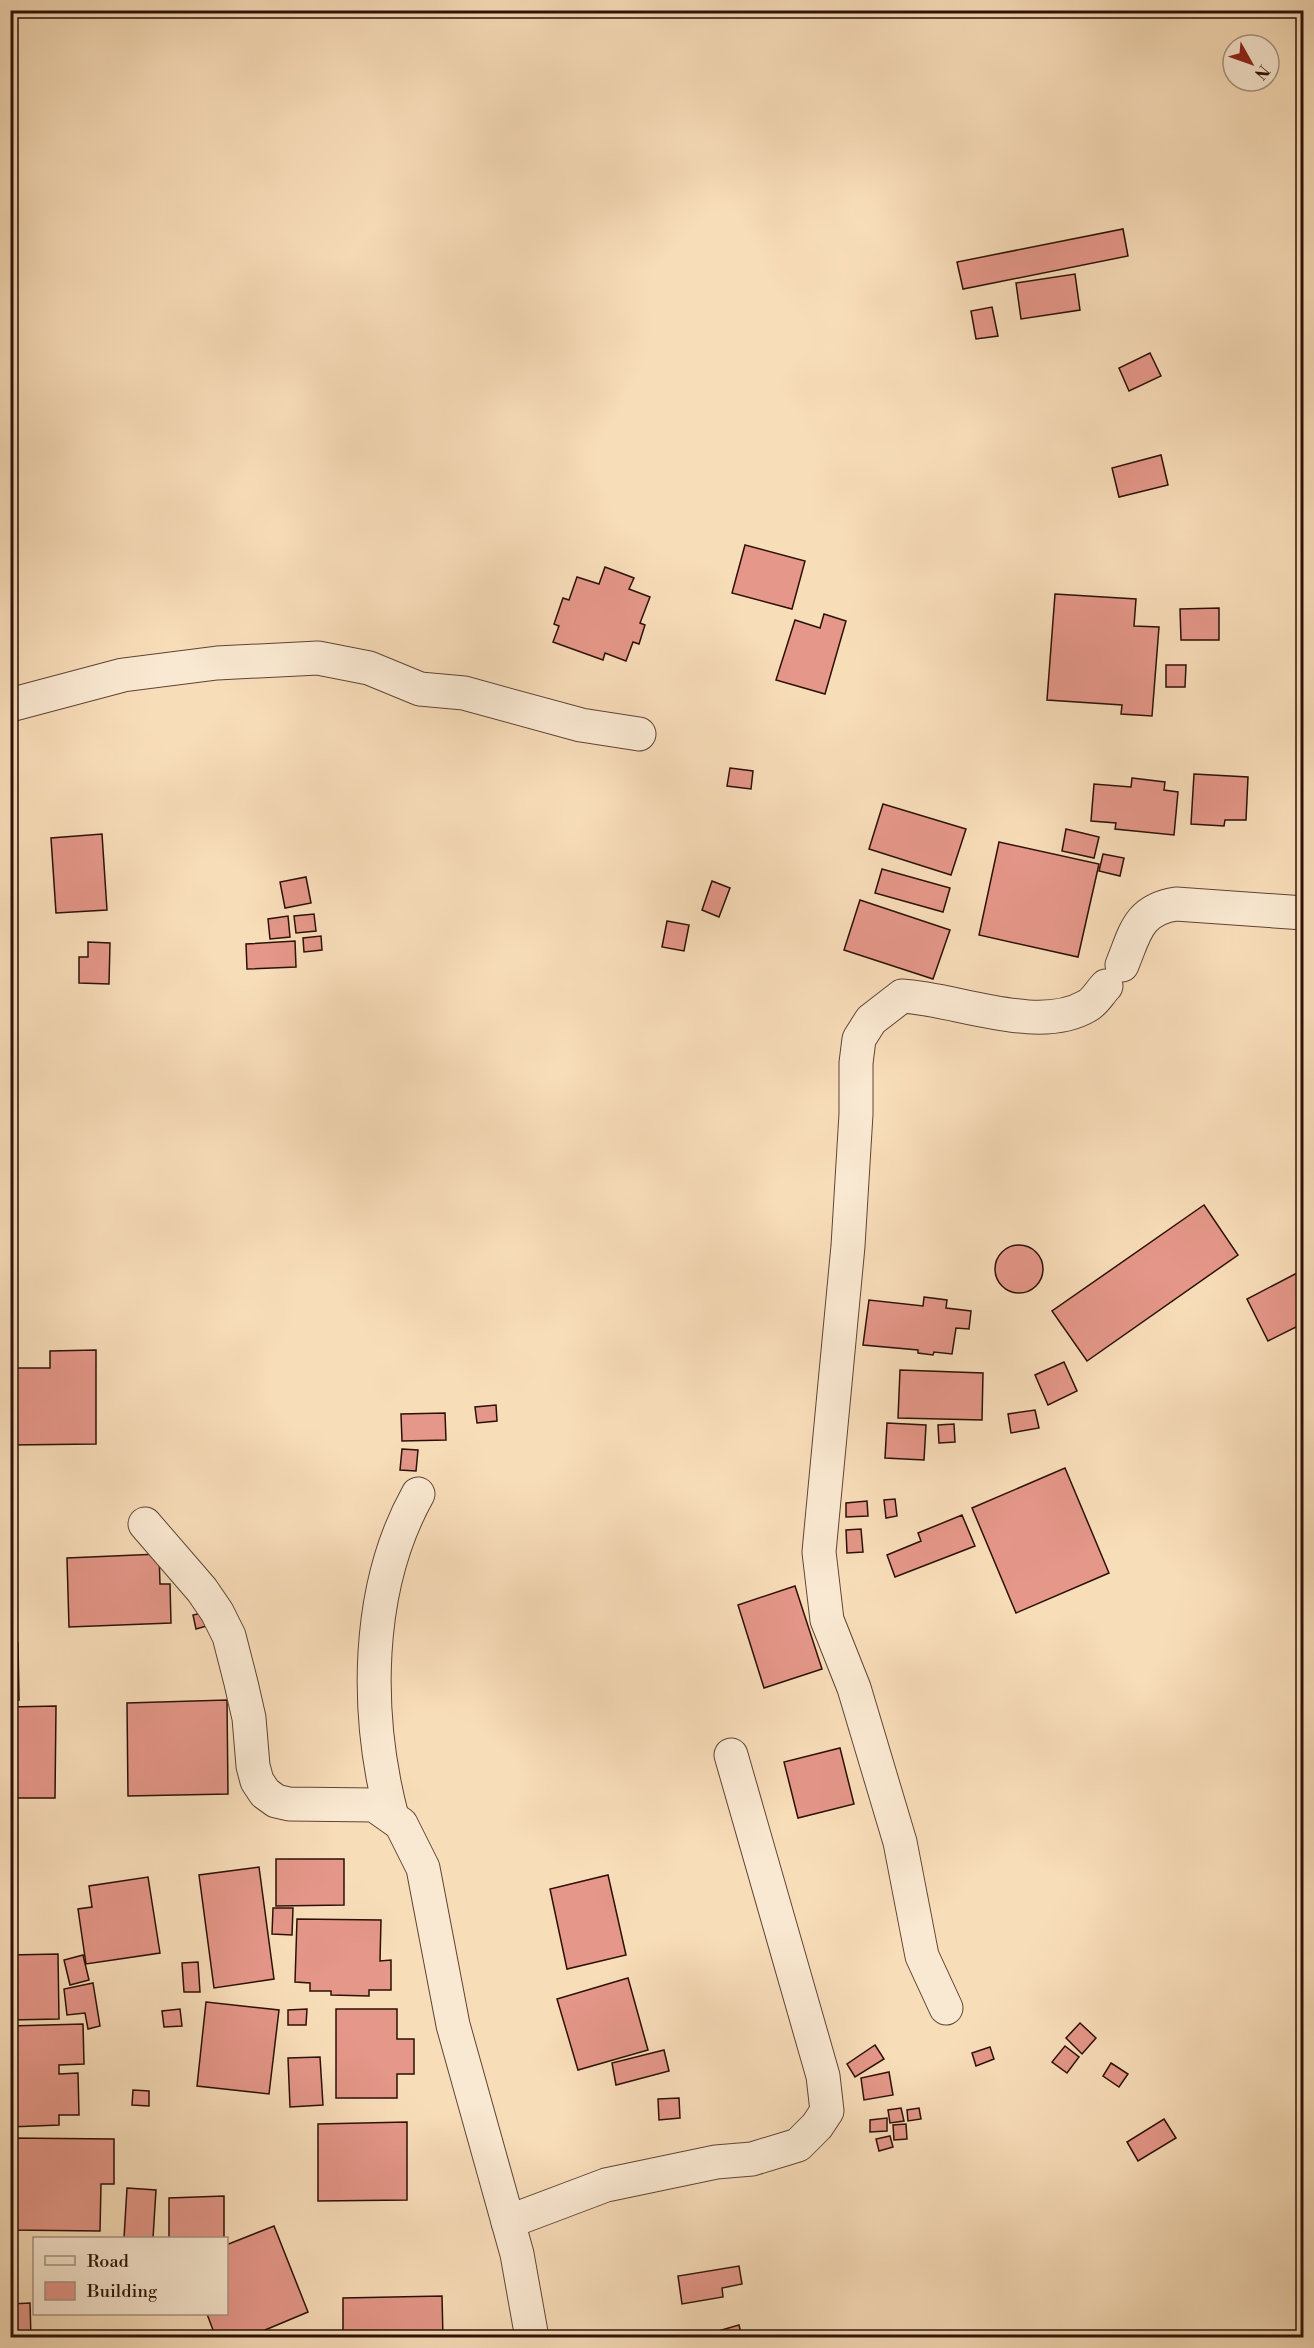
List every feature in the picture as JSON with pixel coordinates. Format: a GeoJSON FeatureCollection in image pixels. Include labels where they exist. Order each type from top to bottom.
{"type":"FeatureCollection","features":[{"type":"Feature","properties":{"kind":"street"},"geometry":{"type":"LineString","coordinates":[[10,705],[123,675],[218,663],[318,658],[369,668],[420,689],[464,693],[581,725],[639,734]]}},
{"type":"Feature","properties":{"kind":"street"},"geometry":{"type":"LineString","coordinates":[[946,2008],[922,1956],[900,1842],[854,1688],[827,1620],[819,1552],[848,1246],[856,1114],[855,1063],[859,1039],[871,1020],[902,996],[926,998],[1020,1016],[1050,1018],[1073,1013],[1090,1005],[1114,976],[1141,920],[1161,907],[1176,904],[1304,914]]}},
{"type":"Feature","properties":{"kind":"street"},"geometry":{"type":"LineString","coordinates":[[392,1817],[384,1787],[374,1709],[376,1650],[393,1545],[418,1494]]}},
{"type":"Feature","properties":{"kind":"street"},"geometry":{"type":"LineString","coordinates":[[145,1524],[202,1590],[229,1636],[249,1718],[253,1766],[265,1793],[276,1801],[289,1804],[374,1805],[401,1824],[423,1868],[453,2025],[517,2254],[532,2337]]}},
{"type":"Feature","properties":{"kind":"street"},"geometry":{"type":"LineString","coordinates":[[508,2222],[606,2185],[716,2162],[752,2159],[798,2145],[817,2127],[827,2111],[823,2076],[731,1755]]}},
{"type":"Feature","properties":{"kind":"building"},"geometry":{"type":"Polygon","coordinates":[[[1123,229],[1128,256],[963,289],[957,262],[1123,229]]]}},
{"type":"Feature","properties":{"kind":"building"},"geometry":{"type":"Polygon","coordinates":[[[1075,274],[1080,310],[1021,319],[1016,283],[1075,274]]]}},
{"type":"Feature","properties":{"kind":"building"},"geometry":{"type":"Polygon","coordinates":[[[992,307],[998,336],[976,339],[971,311],[992,307]]]}},
{"type":"Feature","properties":{"kind":"building"},"geometry":{"type":"Polygon","coordinates":[[[1150,353],[1161,376],[1129,391],[1119,368],[1150,353]]]}},
{"type":"Feature","properties":{"kind":"building"},"geometry":{"type":"Polygon","coordinates":[[[1161,455],[1168,485],[1119,497],[1112,468],[1161,455]]]}},
{"type":"Feature","properties":{"kind":"building"},"geometry":{"type":"Polygon","coordinates":[[[745,545],[805,561],[792,609],[732,593],[745,545]]]}},
{"type":"Feature","properties":{"kind":"building"},"geometry":{"type":"Polygon","coordinates":[[[605,567],[634,578],[629,589],[650,597],[640,623],[645,625],[639,644],[633,642],[626,661],[605,653],[603,660],[553,642],[559,626],[554,624],[563,598],[569,600],[577,577],[599,584],[605,567]]]}},
{"type":"Feature","properties":{"kind":"building"},"geometry":{"type":"Polygon","coordinates":[[[1055,594],[1136,599],[1134,626],[1159,627],[1152,716],[1121,714],[1122,705],[1047,700],[1055,594]]]}},
{"type":"Feature","properties":{"kind":"building"},"geometry":{"type":"Polygon","coordinates":[[[1219,608],[1219,640],[1181,640],[1180,609],[1219,608]]]}},
{"type":"Feature","properties":{"kind":"building"},"geometry":{"type":"Polygon","coordinates":[[[824,614],[846,621],[825,694],[776,680],[795,620],[820,628],[824,614]]]}},
{"type":"Feature","properties":{"kind":"building"},"geometry":{"type":"Polygon","coordinates":[[[1166,665],[1186,665],[1185,687],[1166,687],[1166,665]]]}},
{"type":"Feature","properties":{"kind":"building"},"geometry":{"type":"Polygon","coordinates":[[[730,768],[753,771],[751,789],[727,786],[730,768]]]}},
{"type":"Feature","properties":{"kind":"building"},"geometry":{"type":"Polygon","coordinates":[[[1194,774],[1248,777],[1246,820],[1225,820],[1224,826],[1191,824],[1194,774]]]}},
{"type":"Feature","properties":{"kind":"building"},"geometry":{"type":"Polygon","coordinates":[[[1132,778],[1165,782],[1164,790],[1178,792],[1174,835],[1115,829],[1116,823],[1091,821],[1094,784],[1131,787],[1132,778]]]}},
{"type":"Feature","properties":{"kind":"building"},"geometry":{"type":"Polygon","coordinates":[[[883,804],[966,829],[951,875],[869,849],[883,804]]]}},
{"type":"Feature","properties":{"kind":"building"},"geometry":{"type":"Polygon","coordinates":[[[1066,829],[1099,837],[1094,858],[1062,851],[1066,829]]]}},
{"type":"Feature","properties":{"kind":"building"},"geometry":{"type":"Polygon","coordinates":[[[102,834],[107,910],[56,913],[51,838],[102,834]]]}},
{"type":"Feature","properties":{"kind":"building"},"geometry":{"type":"Polygon","coordinates":[[[999,842],[1099,864],[1078,957],[979,935],[999,842]]]}},
{"type":"Feature","properties":{"kind":"building"},"geometry":{"type":"Polygon","coordinates":[[[1103,854],[1124,858],[1120,876],[1099,871],[1103,854]]]}},
{"type":"Feature","properties":{"kind":"building"},"geometry":{"type":"Polygon","coordinates":[[[882,869],[950,888],[943,912],[875,893],[882,869]]]}},
{"type":"Feature","properties":{"kind":"building"},"geometry":{"type":"Polygon","coordinates":[[[306,877],[311,903],[285,908],[280,882],[306,877]]]}},
{"type":"Feature","properties":{"kind":"building"},"geometry":{"type":"Polygon","coordinates":[[[712,881],[730,888],[719,917],[702,910],[712,881]]]}},
{"type":"Feature","properties":{"kind":"building"},"geometry":{"type":"Polygon","coordinates":[[[860,900],[950,930],[933,979],[844,950],[860,900]]]}},
{"type":"Feature","properties":{"kind":"building"},"geometry":{"type":"Polygon","coordinates":[[[314,914],[316,931],[296,933],[294,916],[314,914]]]}},
{"type":"Feature","properties":{"kind":"building"},"geometry":{"type":"Polygon","coordinates":[[[288,916],[290,937],[270,939],[268,919],[288,916]]]}},
{"type":"Feature","properties":{"kind":"building"},"geometry":{"type":"Polygon","coordinates":[[[667,921],[689,925],[684,951],[662,947],[667,921]]]}},
{"type":"Feature","properties":{"kind":"building"},"geometry":{"type":"Polygon","coordinates":[[[321,936],[322,950],[304,952],[303,938],[321,936]]]}},
{"type":"Feature","properties":{"kind":"building"},"geometry":{"type":"Polygon","coordinates":[[[295,941],[296,967],[247,969],[246,944],[295,941]]]}},
{"type":"Feature","properties":{"kind":"building"},"geometry":{"type":"Polygon","coordinates":[[[88,942],[110,943],[109,984],[79,983],[79,957],[88,957],[88,942]]]}},
{"type":"Feature","properties":{"kind":"building"},"geometry":{"type":"Polygon","coordinates":[[[1204,1205],[1238,1255],[1087,1361],[1052,1311],[1204,1205]]]}},
{"type":"Feature","properties":{"kind":"building"},"geometry":{"type":"Polygon","coordinates":[[[1019,1245],[1036,1252],[1043,1269],[1036,1286],[1019,1293],[1002,1286],[995,1269],[1002,1252],[1019,1245]]]}},
{"type":"Feature","properties":{"kind":"building"},"geometry":{"type":"Polygon","coordinates":[[[1297,1273],[1304,1285],[1304,1323],[1268,1341],[1247,1299],[1297,1273]]]}},
{"type":"Feature","properties":{"kind":"building"},"geometry":{"type":"Polygon","coordinates":[[[924,1297],[947,1300],[946,1308],[971,1311],[969,1329],[956,1328],[952,1354],[934,1352],[933,1355],[918,1353],[918,1350],[863,1345],[869,1300],[923,1306],[924,1297]]]}},
{"type":"Feature","properties":{"kind":"building"},"geometry":{"type":"Polygon","coordinates":[[[96,1350],[96,1444],[10,1445],[10,1368],[50,1368],[50,1351],[96,1350]]]}},
{"type":"Feature","properties":{"kind":"building"},"geometry":{"type":"Polygon","coordinates":[[[1064,1362],[1077,1391],[1048,1405],[1035,1375],[1064,1362]]]}},
{"type":"Feature","properties":{"kind":"building"},"geometry":{"type":"Polygon","coordinates":[[[900,1370],[983,1373],[982,1420],[898,1418],[900,1370]]]}},
{"type":"Feature","properties":{"kind":"building"},"geometry":{"type":"Polygon","coordinates":[[[496,1405],[497,1421],[477,1423],[475,1407],[496,1405]]]}},
{"type":"Feature","properties":{"kind":"building"},"geometry":{"type":"Polygon","coordinates":[[[1035,1410],[1039,1428],[1011,1433],[1008,1414],[1035,1410]]]}},
{"type":"Feature","properties":{"kind":"building"},"geometry":{"type":"Polygon","coordinates":[[[445,1413],[446,1440],[402,1441],[401,1414],[445,1413]]]}},
{"type":"Feature","properties":{"kind":"building"},"geometry":{"type":"Polygon","coordinates":[[[887,1423],[926,1425],[924,1460],[885,1458],[887,1423]]]}},
{"type":"Feature","properties":{"kind":"building"},"geometry":{"type":"Polygon","coordinates":[[[954,1424],[955,1442],[939,1443],[938,1425],[954,1424]]]}},
{"type":"Feature","properties":{"kind":"building"},"geometry":{"type":"Polygon","coordinates":[[[402,1449],[418,1450],[416,1471],[400,1470],[402,1449]]]}},
{"type":"Feature","properties":{"kind":"building"},"geometry":{"type":"Polygon","coordinates":[[[1065,1468],[1109,1573],[1016,1613],[972,1508],[1065,1468]]]}},
{"type":"Feature","properties":{"kind":"building"},"geometry":{"type":"Polygon","coordinates":[[[895,1499],[897,1516],[886,1518],[884,1500],[895,1499]]]}},
{"type":"Feature","properties":{"kind":"building"},"geometry":{"type":"Polygon","coordinates":[[[867,1501],[868,1516],[846,1517],[846,1503],[867,1501]]]}},
{"type":"Feature","properties":{"kind":"building"},"geometry":{"type":"Polygon","coordinates":[[[962,1515],[975,1546],[895,1577],[887,1555],[921,1541],[918,1533],[962,1515]]]}},
{"type":"Feature","properties":{"kind":"building"},"geometry":{"type":"Polygon","coordinates":[[[861,1529],[863,1552],[847,1553],[846,1530],[861,1529]]]}},
{"type":"Feature","properties":{"kind":"building"},"geometry":{"type":"Polygon","coordinates":[[[159,1554],[160,1584],[170,1584],[171,1623],[69,1627],[67,1558],[159,1554]]]}},
{"type":"Feature","properties":{"kind":"building"},"geometry":{"type":"Polygon","coordinates":[[[795,1586],[822,1669],[764,1688],[738,1605],[795,1586]]]}},
{"type":"Feature","properties":{"kind":"building"},"geometry":{"type":"Polygon","coordinates":[[[207,1612],[210,1625],[196,1629],[193,1615],[207,1612]]]}},
{"type":"Feature","properties":{"kind":"building"},"geometry":{"type":"Polygon","coordinates":[[[10,1643],[18,1643],[19,1700],[10,1701],[10,1643]]]}},
{"type":"Feature","properties":{"kind":"building"},"geometry":{"type":"Polygon","coordinates":[[[227,1700],[228,1794],[128,1796],[127,1703],[227,1700]]]}},
{"type":"Feature","properties":{"kind":"building"},"geometry":{"type":"Polygon","coordinates":[[[56,1706],[55,1798],[10,1798],[10,1707],[56,1706]]]}},
{"type":"Feature","properties":{"kind":"building"},"geometry":{"type":"Polygon","coordinates":[[[840,1748],[854,1804],[798,1818],[784,1762],[840,1748]]]}},
{"type":"Feature","properties":{"kind":"building"},"geometry":{"type":"Polygon","coordinates":[[[276,1859],[344,1859],[344,1905],[276,1906],[276,1859]]]}},
{"type":"Feature","properties":{"kind":"building"},"geometry":{"type":"Polygon","coordinates":[[[259,1867],[274,1979],[214,1988],[199,1875],[259,1867]]]}},
{"type":"Feature","properties":{"kind":"building"},"geometry":{"type":"Polygon","coordinates":[[[608,1875],[626,1955],[567,1969],[550,1889],[608,1875]]]}},
{"type":"Feature","properties":{"kind":"building"},"geometry":{"type":"Polygon","coordinates":[[[148,1877],[160,1953],[86,1964],[78,1909],[92,1907],[89,1886],[148,1877]]]}},
{"type":"Feature","properties":{"kind":"building"},"geometry":{"type":"Polygon","coordinates":[[[273,1908],[293,1908],[292,1935],[272,1934],[273,1908]]]}},
{"type":"Feature","properties":{"kind":"building"},"geometry":{"type":"Polygon","coordinates":[[[297,1919],[381,1920],[380,1961],[391,1960],[391,1990],[369,1990],[369,1996],[331,1995],[331,1991],[310,1991],[310,1983],[295,1982],[297,1919]]]}},
{"type":"Feature","properties":{"kind":"building"},"geometry":{"type":"Polygon","coordinates":[[[58,1954],[59,2019],[10,2020],[10,1955],[58,1954]]]}},
{"type":"Feature","properties":{"kind":"building"},"geometry":{"type":"Polygon","coordinates":[[[83,1955],[89,1980],[70,1985],[64,1960],[83,1955]]]}},
{"type":"Feature","properties":{"kind":"building"},"geometry":{"type":"Polygon","coordinates":[[[198,1962],[200,1992],[184,1992],[182,1963],[198,1962]]]}},
{"type":"Feature","properties":{"kind":"building"},"geometry":{"type":"Polygon","coordinates":[[[628,1978],[648,2050],[578,2070],[557,1999],[628,1978]]]}},
{"type":"Feature","properties":{"kind":"building"},"geometry":{"type":"Polygon","coordinates":[[[93,1983],[100,2026],[88,2029],[85,2013],[67,2015],[64,1989],[93,1983]]]}},
{"type":"Feature","properties":{"kind":"building"},"geometry":{"type":"Polygon","coordinates":[[[206,2002],[279,2010],[269,2094],[197,2086],[206,2002]]]}},
{"type":"Feature","properties":{"kind":"building"},"geometry":{"type":"Polygon","coordinates":[[[180,2009],[182,2026],[164,2027],[162,2011],[180,2009]]]}},
{"type":"Feature","properties":{"kind":"building"},"geometry":{"type":"Polygon","coordinates":[[[307,2009],[306,2025],[288,2025],[288,2010],[307,2009]]]}},
{"type":"Feature","properties":{"kind":"building"},"geometry":{"type":"Polygon","coordinates":[[[336,2009],[397,2009],[397,2039],[414,2039],[414,2074],[397,2074],[397,2098],[336,2098],[336,2009]]]}},
{"type":"Feature","properties":{"kind":"building"},"geometry":{"type":"Polygon","coordinates":[[[1080,2023],[1096,2038],[1082,2054],[1066,2038],[1080,2023]]]}},
{"type":"Feature","properties":{"kind":"building"},"geometry":{"type":"Polygon","coordinates":[[[83,2024],[84,2064],[59,2065],[59,2074],[78,2073],[79,2115],[59,2115],[59,2125],[10,2127],[10,2026],[83,2024]]]}},
{"type":"Feature","properties":{"kind":"building"},"geometry":{"type":"Polygon","coordinates":[[[875,2045],[884,2059],[855,2077],[847,2064],[875,2045]]]}},
{"type":"Feature","properties":{"kind":"building"},"geometry":{"type":"Polygon","coordinates":[[[1065,2046],[1079,2057],[1067,2073],[1052,2062],[1065,2046]]]}},
{"type":"Feature","properties":{"kind":"building"},"geometry":{"type":"Polygon","coordinates":[[[990,2047],[994,2059],[976,2066],[972,2053],[990,2047]]]}},
{"type":"Feature","properties":{"kind":"building"},"geometry":{"type":"Polygon","coordinates":[[[664,2050],[669,2071],[616,2085],[612,2063],[664,2050]]]}},
{"type":"Feature","properties":{"kind":"building"},"geometry":{"type":"Polygon","coordinates":[[[320,2057],[323,2105],[290,2107],[288,2058],[320,2057]]]}},
{"type":"Feature","properties":{"kind":"building"},"geometry":{"type":"Polygon","coordinates":[[[1111,2063],[1128,2074],[1119,2087],[1103,2076],[1111,2063]]]}},
{"type":"Feature","properties":{"kind":"building"},"geometry":{"type":"Polygon","coordinates":[[[889,2072],[893,2095],[864,2100],[861,2078],[889,2072]]]}},
{"type":"Feature","properties":{"kind":"building"},"geometry":{"type":"Polygon","coordinates":[[[133,2090],[149,2091],[149,2106],[132,2105],[133,2090]]]}},
{"type":"Feature","properties":{"kind":"building"},"geometry":{"type":"Polygon","coordinates":[[[679,2098],[680,2118],[659,2120],[658,2099],[679,2098]]]}},
{"type":"Feature","properties":{"kind":"building"},"geometry":{"type":"Polygon","coordinates":[[[901,2108],[904,2121],[890,2123],[888,2110],[901,2108]]]}},
{"type":"Feature","properties":{"kind":"building"},"geometry":{"type":"Polygon","coordinates":[[[919,2108],[921,2119],[908,2121],[907,2110],[919,2108]]]}},
{"type":"Feature","properties":{"kind":"building"},"geometry":{"type":"Polygon","coordinates":[[[887,2118],[887,2131],[870,2132],[870,2120],[887,2118]]]}},
{"type":"Feature","properties":{"kind":"building"},"geometry":{"type":"Polygon","coordinates":[[[1164,2119],[1176,2138],[1138,2161],[1127,2142],[1164,2119]]]}},
{"type":"Feature","properties":{"kind":"building"},"geometry":{"type":"Polygon","coordinates":[[[407,2122],[407,2200],[318,2201],[318,2124],[407,2122]]]}},
{"type":"Feature","properties":{"kind":"building"},"geometry":{"type":"Polygon","coordinates":[[[906,2124],[907,2139],[894,2140],[893,2125],[906,2124]]]}},
{"type":"Feature","properties":{"kind":"building"},"geometry":{"type":"Polygon","coordinates":[[[890,2136],[893,2147],[879,2151],[876,2139],[890,2136]]]}},
{"type":"Feature","properties":{"kind":"building"},"geometry":{"type":"Polygon","coordinates":[[[10,2138],[114,2139],[114,2184],[101,2184],[100,2231],[10,2230],[10,2138]]]}},
{"type":"Feature","properties":{"kind":"building"},"geometry":{"type":"Polygon","coordinates":[[[127,2188],[156,2190],[153,2237],[124,2237],[127,2188]]]}},
{"type":"Feature","properties":{"kind":"building"},"geometry":{"type":"Polygon","coordinates":[[[224,2196],[224,2237],[169,2237],[169,2198],[224,2196]]]}},
{"type":"Feature","properties":{"kind":"building"},"geometry":{"type":"Polygon","coordinates":[[[274,2226],[308,2312],[246,2338],[216,2338],[207,2315],[228,2315],[228,2244],[274,2226]]]}},
{"type":"Feature","properties":{"kind":"building"},"geometry":{"type":"Polygon","coordinates":[[[739,2266],[742,2284],[722,2288],[723,2297],[682,2304],[678,2276],[739,2266]]]}},
{"type":"Feature","properties":{"kind":"building"},"geometry":{"type":"Polygon","coordinates":[[[442,2296],[443,2338],[343,2338],[343,2298],[442,2296]]]}},
{"type":"Feature","properties":{"kind":"building"},"geometry":{"type":"Polygon","coordinates":[[[30,2303],[31,2338],[10,2338],[10,2304],[30,2303]]]}},
{"type":"Feature","properties":{"kind":"building"},"geometry":{"type":"Polygon","coordinates":[[[739,2325],[742,2338],[694,2338],[739,2325]]]}}]}
